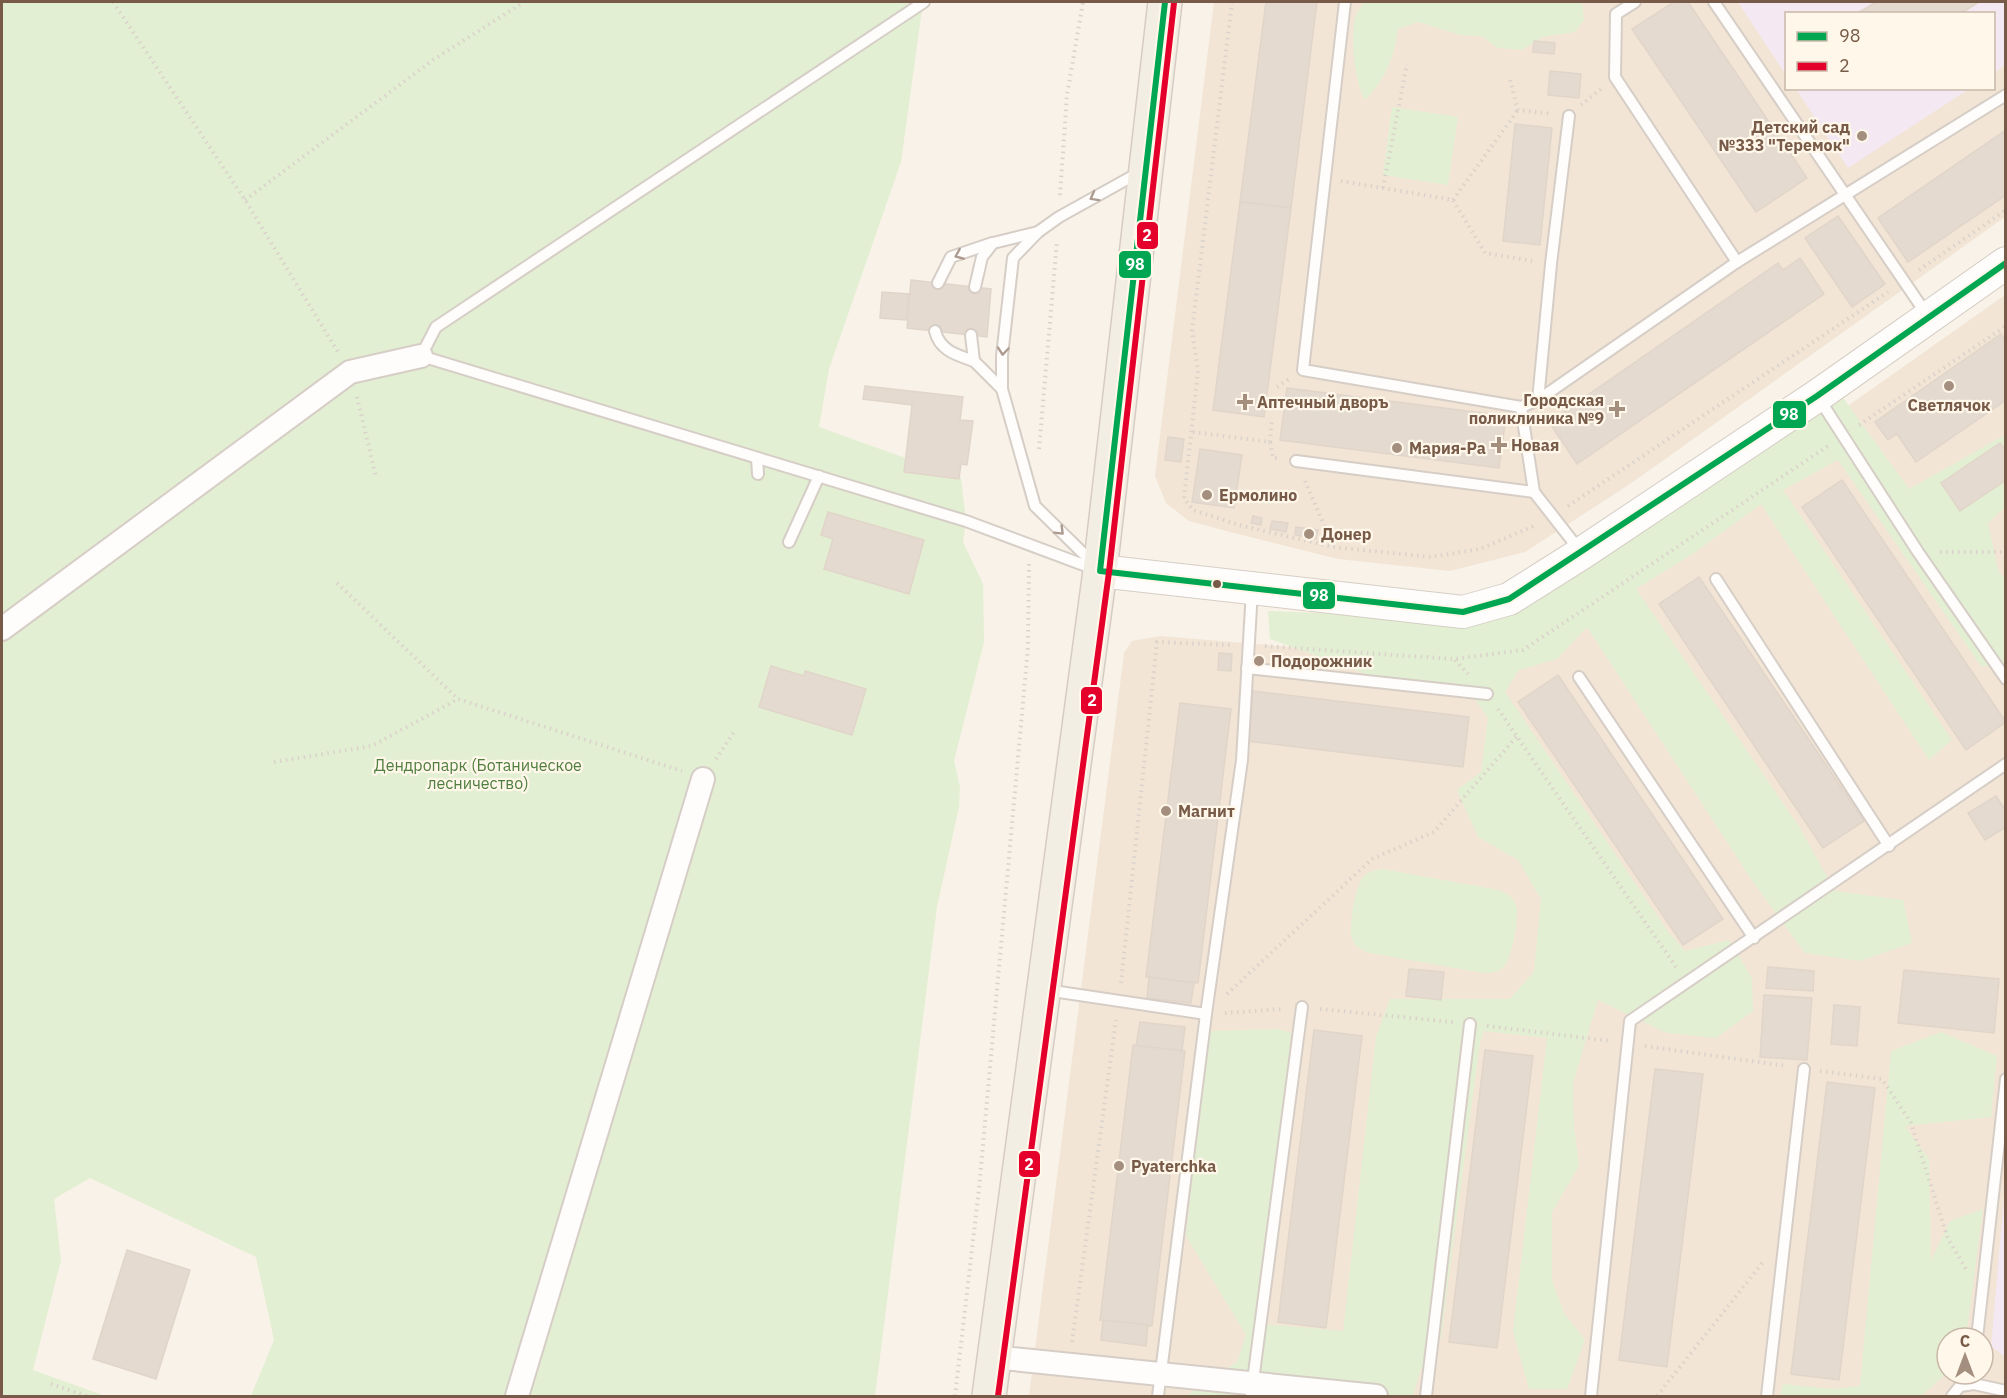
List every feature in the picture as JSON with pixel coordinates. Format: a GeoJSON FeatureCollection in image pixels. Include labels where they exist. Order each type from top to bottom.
{"type":"FeatureCollection","features":[{"type":"Feature","properties":{"kind":"main road"},"geometry":{"type":"LineString","coordinates":[[989,1396],[1100,571],[1165,2]]}},
{"type":"Feature","properties":{"kind":"street"},"geometry":{"type":"LineString","coordinates":[[1100,571],[1252,590],[1463,612],[1509,599],[1817,396],[2006,263]]}},
{"type":"Feature","properties":{"kind":"street"},"geometry":{"type":"LineString","coordinates":[[2,629],[350,372],[421,356]]}},
{"type":"Feature","properties":{"kind":"street"},"geometry":{"type":"LineString","coordinates":[[517,1396],[704,778]]}},
{"type":"Feature","properties":{"kind":"street"},"geometry":{"type":"LineString","coordinates":[[993,1357],[1159,1386],[1376,1396]]}},
{"type":"Feature","properties":{"kind":"lane"},"geometry":{"type":"LineString","coordinates":[[924,2],[436,327],[421,356],[819,476],[1030,544],[1100,571]]}},
{"type":"Feature","properties":{"kind":"lane"},"geometry":{"type":"LineString","coordinates":[[1345,2],[1303,370],[1521,407],[1538,400],[1737,262],[2006,95]]}},
{"type":"Feature","properties":{"kind":"lane"},"geometry":{"type":"LineString","coordinates":[[1635,2],[1616,14],[1615,77],[1737,262]]}},
{"type":"Feature","properties":{"kind":"lane"},"geometry":{"type":"LineString","coordinates":[[1714,2],[1902,282],[1929,318]]}},
{"type":"Feature","properties":{"kind":"lane"},"geometry":{"type":"LineString","coordinates":[[1538,400],[1551,264],[1569,116]]}},
{"type":"Feature","properties":{"kind":"lane"},"geometry":{"type":"LineString","coordinates":[[1100,571],[1035,506],[1002,389],[1002,356],[1013,258],[1038,232],[1059,217],[1145,169]]}},
{"type":"Feature","properties":{"kind":"lane"},"geometry":{"type":"LineString","coordinates":[[938,283],[944,267],[951,258],[993,243],[1038,232]]}},
{"type":"Feature","properties":{"kind":"lane"},"geometry":{"type":"LineString","coordinates":[[975,287],[982,258],[993,243]]}},
{"type":"Feature","properties":{"kind":"lane"},"geometry":{"type":"LineString","coordinates":[[935,331],[936,338],[949,353],[974,361],[1002,389]]}},
{"type":"Feature","properties":{"kind":"lane"},"geometry":{"type":"LineString","coordinates":[[971,335],[974,361]]}},
{"type":"Feature","properties":{"kind":"lane"},"geometry":{"type":"LineString","coordinates":[[1817,396],[1918,552],[2006,679]]}},
{"type":"Feature","properties":{"kind":"lane"},"geometry":{"type":"LineString","coordinates":[[1521,407],[1534,492],[1555,515],[1582,553]]}},
{"type":"Feature","properties":{"kind":"lane"},"geometry":{"type":"LineString","coordinates":[[757,458],[758,474]]}},
{"type":"Feature","properties":{"kind":"lane"},"geometry":{"type":"LineString","coordinates":[[1296,461],[1534,492]]}},
{"type":"Feature","properties":{"kind":"lane"},"geometry":{"type":"LineString","coordinates":[[789,542],[819,476]]}},
{"type":"Feature","properties":{"kind":"lane"},"geometry":{"type":"LineString","coordinates":[[1716,579],[1889,846]]}},
{"type":"Feature","properties":{"kind":"lane"},"geometry":{"type":"LineString","coordinates":[[1159,1386],[1206,1014],[1242,760],[1252,590]]}},
{"type":"Feature","properties":{"kind":"lane"},"geometry":{"type":"LineString","coordinates":[[1247,668],[1487,694]]}},
{"type":"Feature","properties":{"kind":"lane"},"geometry":{"type":"LineString","coordinates":[[1579,677],[1754,938]]}},
{"type":"Feature","properties":{"kind":"lane"},"geometry":{"type":"LineString","coordinates":[[1591,1396],[1630,1021],[2006,764]]}},
{"type":"Feature","properties":{"kind":"lane"},"geometry":{"type":"LineString","coordinates":[[1043,989],[1206,1014]]}},
{"type":"Feature","properties":{"kind":"lane"},"geometry":{"type":"LineString","coordinates":[[1252,1389],[1302,1007]]}},
{"type":"Feature","properties":{"kind":"lane"},"geometry":{"type":"LineString","coordinates":[[1426,1396],[1470,1024]]}},
{"type":"Feature","properties":{"kind":"lane"},"geometry":{"type":"LineString","coordinates":[[1767,1396],[1804,1069]]}},
{"type":"Feature","properties":{"kind":"lane"},"geometry":{"type":"LineString","coordinates":[[1978,1326],[2006,1079]]}},
{"type":"Feature","properties":{"kind":"path"},"geometry":{"type":"LineString","coordinates":[[113,2],[245,200],[350,372],[376,477]]}},
{"type":"Feature","properties":{"kind":"path"},"geometry":{"type":"LineString","coordinates":[[245,200],[432,60],[524,2]]}},
{"type":"Feature","properties":{"kind":"path"},"geometry":{"type":"LineString","coordinates":[[1038,460],[1059,217],[1066,95],[1083,2]]}},
{"type":"Feature","properties":{"kind":"path"},"geometry":{"type":"LineString","coordinates":[[1232,2],[1192,331],[1198,371],[1184,498],[1193,510],[1239,525],[1333,547],[1431,557],[1480,549],[1518,534],[1555,515],[2006,210]]}},
{"type":"Feature","properties":{"kind":"path"},"geometry":{"type":"LineString","coordinates":[[1383,188],[1407,64]]}},
{"type":"Feature","properties":{"kind":"path"},"geometry":{"type":"LineString","coordinates":[[1518,110],[1569,116],[1615,77]]}},
{"type":"Feature","properties":{"kind":"path"},"geometry":{"type":"LineString","coordinates":[[1510,80],[1518,110]]}},
{"type":"Feature","properties":{"kind":"path"},"geometry":{"type":"LineString","coordinates":[[1453,200],[1518,110]]}},
{"type":"Feature","properties":{"kind":"path"},"geometry":{"type":"LineString","coordinates":[[1326,179],[1453,200],[1485,253],[1551,264]]}},
{"type":"Feature","properties":{"kind":"path"},"geometry":{"type":"LineString","coordinates":[[1272,418],[1270,442],[1274,458],[1296,461],[1333,547]]}},
{"type":"Feature","properties":{"kind":"path"},"geometry":{"type":"LineString","coordinates":[[1193,432],[1270,442]]}},
{"type":"Feature","properties":{"kind":"path"},"geometry":{"type":"LineString","coordinates":[[954,1396],[980,1178],[1028,647],[1030,544]]}},
{"type":"Feature","properties":{"kind":"path"},"geometry":{"type":"LineString","coordinates":[[1918,552],[2006,552]]}},
{"type":"Feature","properties":{"kind":"path"},"geometry":{"type":"LineString","coordinates":[[337,583],[458,699],[704,778],[734,732]]}},
{"type":"Feature","properties":{"kind":"path"},"geometry":{"type":"LineString","coordinates":[[1454,659],[1487,694],[1686,982]]}},
{"type":"Feature","properties":{"kind":"path"},"geometry":{"type":"LineString","coordinates":[[274,762],[372,746],[458,699]]}},
{"type":"Feature","properties":{"kind":"path"},"geometry":{"type":"LineString","coordinates":[[1206,1014],[1372,859],[1434,832],[1517,736]]}},
{"type":"Feature","properties":{"kind":"path"},"geometry":{"type":"LineString","coordinates":[[1658,1396],[1785,1234]]}},
{"type":"Feature","properties":{"kind":"path"},"geometry":{"type":"LineString","coordinates":[[51,1384],[87,1396]]}},
{"type":"Feature","properties":{"kind":"shaded area"},"geometry":{"type":"Polygon","coordinates":[[[1214,2],[2005,2],[2005,217],[1630,484],[1525,552],[1450,571],[1338,559],[1189,521],[1166,503],[1155,476],[1214,2]]]}},
{"type":"Feature","properties":{"kind":"shaded area","name":"Детский сад №333 \"Теремок\""},"geometry":{"type":"Polygon","coordinates":[[[1738,2],[2005,2],[2005,65],[1995,72],[1995,12],[1785,12],[1785,73],[1738,2]]]}},
{"type":"Feature","properties":{"kind":"shaded area","name":"Детский сад №333 \"Теремок\""},"geometry":{"type":"Polygon","coordinates":[[[1797,90],[1967,90],[1848,168],[1797,90]]]}},
{"type":"Feature","properties":{"kind":"shaded area"},"geometry":{"type":"Polygon","coordinates":[[[2005,295],[2005,1396],[1029,1396],[1124,653],[1132,641],[1160,636],[1435,659],[1501,651],[2005,295]]]}},
{"type":"Feature","properties":{"kind":"shaded area"},"geometry":{"type":"Polygon","coordinates":[[[2005,1185],[2006,1357],[1995,1349],[1995,1326],[1993,1326],[2005,1185]]]}},
{"type":"Feature","properties":{"kind":"green space","name":"Дендропарк (Ботаническое лесничество)"},"geometry":{"type":"Polygon","coordinates":[[[2,2],[923,2],[901,162],[829,369],[819,427],[961,478],[966,521],[963,542],[983,584],[984,642],[954,761],[960,787],[959,807],[937,907],[875,1396],[251,1396],[274,1340],[256,1257],[90,1178],[54,1199],[61,1260],[33,1370],[105,1396],[2,1396],[2,2]]]}},
{"type":"Feature","properties":{"kind":"green space"},"geometry":{"type":"Polygon","coordinates":[[[1364,2],[1582,2],[1584,20],[1575,32],[1542,37],[1522,50],[1498,48],[1481,36],[1460,35],[1418,22],[1398,29],[1388,68],[1378,85],[1365,100],[1356,72],[1353,49],[1357,12],[1364,2]]]}},
{"type":"Feature","properties":{"kind":"green space"},"geometry":{"type":"Polygon","coordinates":[[[1392,107],[1458,117],[1448,185],[1383,175],[1392,107]]]}},
{"type":"Feature","properties":{"kind":"green space"},"geometry":{"type":"Polygon","coordinates":[[[1839,392],[1909,489],[2005,435],[2005,507],[1988,523],[1999,573],[2005,578],[2005,668],[1981,666],[1838,460],[1783,490],[1952,740],[1929,760],[1761,504],[1694,553],[1636,589],[1800,828],[1835,891],[1903,900],[1912,943],[1860,961],[1805,953],[1753,882],[1587,627],[1557,659],[1519,670],[1505,692],[1669,933],[1685,951],[1729,940],[1752,978],[1753,1011],[1716,1038],[1667,1033],[1598,1000],[1573,1083],[1574,1126],[1579,1166],[1552,1212],[1552,1280],[1564,1313],[1585,1340],[1567,1389],[1529,1389],[1513,1331],[1547,1038],[1484,1031],[1480,1042],[1441,1337],[1420,1371],[1413,1396],[1186,1396],[1237,1362],[1246,1335],[1186,1236],[1208,1031],[1278,1029],[1298,1035],[1263,1324],[1343,1331],[1376,1037],[1390,999],[1510,999],[1534,971],[1541,899],[1518,860],[1478,837],[1457,790],[1481,772],[1488,718],[1465,685],[1369,675],[1270,639],[1268,611],[1469,619],[1839,392]]]}},
{"type":"Feature","properties":{"kind":"green space"},"geometry":{"type":"Polygon","coordinates":[[[1383,869],[1499,890],[1509,895],[1516,905],[1517,918],[1513,945],[1505,965],[1496,972],[1484,973],[1363,951],[1354,943],[1351,933],[1357,889],[1364,876],[1372,871],[1383,869]]]}},
{"type":"Feature","properties":{"kind":"green space"},"geometry":{"type":"Polygon","coordinates":[[[1941,1032],[1997,1056],[1991,1117],[1905,1126],[1929,1159],[1931,1261],[1950,1221],[1983,1209],[1968,1326],[1935,1326],[1935,1384],[1921,1396],[1780,1396],[1783,1384],[1833,1389],[1860,1386],[1891,1051],[1941,1032]]]}},
{"type":"Feature","properties":{"kind":"building"},"geometry":{"type":"Polygon","coordinates":[[[1266,2],[1317,2],[1291,208],[1240,202],[1266,2]]]}},
{"type":"Feature","properties":{"kind":"building"},"geometry":{"type":"Polygon","coordinates":[[[1674,2],[1688,2],[1807,178],[1756,212],[1632,29],[1674,2]]]}},
{"type":"Feature","properties":{"kind":"building"},"geometry":{"type":"Polygon","coordinates":[[[1876,2],[1979,2],[1963,12],[1859,12],[1876,2]]]}},
{"type":"Feature","properties":{"kind":"building"},"geometry":{"type":"Polygon","coordinates":[[[1534,41],[1555,43],[1554,54],[1533,52],[1534,41]]]}},
{"type":"Feature","properties":{"kind":"building"},"geometry":{"type":"Polygon","coordinates":[[[1550,71],[1581,74],[1579,98],[1548,95],[1550,71]]]}},
{"type":"Feature","properties":{"kind":"building"},"geometry":{"type":"Polygon","coordinates":[[[1515,124],[1552,128],[1540,245],[1503,241],[1515,124]]]}},
{"type":"Feature","properties":{"kind":"building"},"geometry":{"type":"Polygon","coordinates":[[[2006,130],[2006,195],[1908,262],[1878,218],[2006,130]]]}},
{"type":"Feature","properties":{"kind":"building"},"geometry":{"type":"Polygon","coordinates":[[[1240,202],[1291,208],[1264,417],[1213,410],[1240,202]]]}},
{"type":"Feature","properties":{"kind":"building"},"geometry":{"type":"Polygon","coordinates":[[[1838,216],[1885,284],[1852,307],[1805,238],[1838,216]]]}},
{"type":"Feature","properties":{"kind":"building"},"geometry":{"type":"Polygon","coordinates":[[[1800,258],[1824,294],[1577,464],[1549,422],[1778,263],[1783,270],[1800,258]]]}},
{"type":"Feature","properties":{"kind":"building"},"geometry":{"type":"Polygon","coordinates":[[[911,280],[991,289],[987,337],[907,328],[911,280]]]}},
{"type":"Feature","properties":{"kind":"building"},"geometry":{"type":"Polygon","coordinates":[[[882,292],[909,294],[906,320],[880,318],[882,292]]]}},
{"type":"Feature","properties":{"kind":"building"},"geometry":{"type":"Polygon","coordinates":[[[2001,334],[2006,341],[2006,400],[1916,462],[1897,434],[1888,440],[1875,422],[2001,334]]]}},
{"type":"Feature","properties":{"kind":"building"},"geometry":{"type":"Polygon","coordinates":[[[865,386],[963,397],[960,420],[973,421],[967,465],[961,464],[959,479],[904,472],[912,405],[863,399],[865,386]]]}},
{"type":"Feature","properties":{"kind":"building"},"geometry":{"type":"Polygon","coordinates":[[[1287,388],[1506,416],[1499,468],[1280,440],[1287,388]]]}},
{"type":"Feature","properties":{"kind":"building"},"geometry":{"type":"Polygon","coordinates":[[[1168,437],[1184,439],[1181,462],[1165,460],[1168,437]]]}},
{"type":"Feature","properties":{"kind":"building"},"geometry":{"type":"Polygon","coordinates":[[[2000,443],[2006,450],[2006,480],[1960,511],[1941,483],[2000,443]]]}},
{"type":"Feature","properties":{"kind":"building"},"geometry":{"type":"Polygon","coordinates":[[[1200,449],[1242,455],[1234,508],[1192,502],[1200,449]]]}},
{"type":"Feature","properties":{"kind":"building"},"geometry":{"type":"Polygon","coordinates":[[[1842,480],[2006,722],[1966,750],[1802,507],[1842,480]]]}},
{"type":"Feature","properties":{"kind":"building"},"geometry":{"type":"Polygon","coordinates":[[[828,512],[924,540],[909,594],[824,569],[833,539],[821,535],[828,512]]]}},
{"type":"Feature","properties":{"kind":"building"},"geometry":{"type":"Polygon","coordinates":[[[1253,516],[1262,518],[1261,525],[1251,523],[1253,516]]]}},
{"type":"Feature","properties":{"kind":"building"},"geometry":{"type":"Polygon","coordinates":[[[1272,521],[1288,523],[1286,532],[1270,529],[1272,521]]]}},
{"type":"Feature","properties":{"kind":"building"},"geometry":{"type":"Polygon","coordinates":[[[1296,527],[1318,530],[1316,539],[1295,535],[1296,527]]]}},
{"type":"Feature","properties":{"kind":"building"},"geometry":{"type":"Polygon","coordinates":[[[1699,577],[1864,821],[1823,848],[1659,604],[1699,577]]]}},
{"type":"Feature","properties":{"kind":"building"},"geometry":{"type":"Polygon","coordinates":[[[1219,653],[1232,654],[1231,671],[1218,670],[1219,653]]]}},
{"type":"Feature","properties":{"kind":"building"},"geometry":{"type":"Polygon","coordinates":[[[1256,657],[1262,658],[1261,665],[1255,664],[1256,657]]]}},
{"type":"Feature","properties":{"kind":"building"},"geometry":{"type":"Polygon","coordinates":[[[771,666],[804,676],[805,671],[866,689],[852,735],[759,707],[771,666]]]}},
{"type":"Feature","properties":{"kind":"building"},"geometry":{"type":"Polygon","coordinates":[[[1558,675],[1723,919],[1683,945],[1518,702],[1558,675]]]}},
{"type":"Feature","properties":{"kind":"building"},"geometry":{"type":"Polygon","coordinates":[[[1253,691],[1469,717],[1463,767],[1247,741],[1253,691]]]}},
{"type":"Feature","properties":{"kind":"building"},"geometry":{"type":"Polygon","coordinates":[[[1180,703],[1231,709],[1198,983],[1146,977],[1180,703]]]}},
{"type":"Feature","properties":{"kind":"building"},"geometry":{"type":"Polygon","coordinates":[[[1996,796],[2006,811],[2006,827],[1985,840],[1968,813],[1996,796]]]}},
{"type":"Feature","properties":{"kind":"building"},"geometry":{"type":"Polygon","coordinates":[[[1768,967],[1814,971],[1813,991],[1766,988],[1768,967]]]}},
{"type":"Feature","properties":{"kind":"building"},"geometry":{"type":"Polygon","coordinates":[[[1409,969],[1444,972],[1441,1000],[1406,996],[1409,969]]]}},
{"type":"Feature","properties":{"kind":"building"},"geometry":{"type":"Polygon","coordinates":[[[1904,970],[1999,979],[1994,1033],[1898,1023],[1904,970]]]}},
{"type":"Feature","properties":{"kind":"building"},"geometry":{"type":"Polygon","coordinates":[[[1149,977],[1194,983],[1191,1003],[1147,998],[1149,977]]]}},
{"type":"Feature","properties":{"kind":"building"},"geometry":{"type":"Polygon","coordinates":[[[1764,995],[1812,998],[1807,1060],[1760,1057],[1764,995]]]}},
{"type":"Feature","properties":{"kind":"building"},"geometry":{"type":"Polygon","coordinates":[[[1834,1005],[1860,1007],[1857,1046],[1831,1044],[1834,1005]]]}},
{"type":"Feature","properties":{"kind":"building"},"geometry":{"type":"Polygon","coordinates":[[[1140,1022],[1185,1027],[1182,1051],[1136,1046],[1140,1022]]]}},
{"type":"Feature","properties":{"kind":"building"},"geometry":{"type":"Polygon","coordinates":[[[1314,1030],[1362,1036],[1326,1328],[1278,1322],[1314,1030]]]}},
{"type":"Feature","properties":{"kind":"building"},"geometry":{"type":"Polygon","coordinates":[[[1133,1045],[1185,1051],[1152,1326],[1100,1320],[1133,1045]]]}},
{"type":"Feature","properties":{"kind":"building"},"geometry":{"type":"Polygon","coordinates":[[[1485,1050],[1533,1056],[1497,1348],[1449,1342],[1485,1050]]]}},
{"type":"Feature","properties":{"kind":"building"},"geometry":{"type":"Polygon","coordinates":[[[1655,1069],[1703,1074],[1667,1367],[1619,1360],[1655,1069]]]}},
{"type":"Feature","properties":{"kind":"building"},"geometry":{"type":"Polygon","coordinates":[[[1827,1082],[1875,1088],[1839,1380],[1791,1374],[1827,1082]]]}},
{"type":"Feature","properties":{"kind":"building"},"geometry":{"type":"Polygon","coordinates":[[[127,1250],[190,1270],[156,1379],[93,1359],[127,1250]]]}},
{"type":"Feature","properties":{"kind":"building"},"geometry":{"type":"Polygon","coordinates":[[[1103,1320],[1148,1325],[1146,1346],[1101,1340],[1103,1320]]]}},
{"type":"Feature","properties":{"kind":"transit line","name":"98"},"geometry":{"type":"LineString","coordinates":[[1165,2],[1100,571],[1463,612],[1509,599],[1817,396],[2006,263]]}},
{"type":"Feature","properties":{"kind":"transit line","name":"2"},"geometry":{"type":"LineString","coordinates":[[998,1396],[1109,572],[1174,3]]}},
{"type":"Feature","properties":{"kind":"place","name":"Детский сад №333 \"Теремок\""},"geometry":{"type":"Point","coordinates":[1862,136]}},
{"type":"Feature","properties":{"kind":"place","name":"Светлячок"},"geometry":{"type":"Point","coordinates":[1949,386]}},
{"type":"Feature","properties":{"kind":"place","name":"Аптечный дворъ"},"geometry":{"type":"Point","coordinates":[1245,402]}},
{"type":"Feature","properties":{"kind":"place","name":"Городская поликлиника №9"},"geometry":{"type":"Point","coordinates":[1617,409]}},
{"type":"Feature","properties":{"kind":"place","name":"Новая"},"geometry":{"type":"Point","coordinates":[1499,445]}},
{"type":"Feature","properties":{"kind":"place","name":"Мария-Ра"},"geometry":{"type":"Point","coordinates":[1397,448]}},
{"type":"Feature","properties":{"kind":"place","name":"Ермолино"},"geometry":{"type":"Point","coordinates":[1207,495]}},
{"type":"Feature","properties":{"kind":"place","name":"Донер"},"geometry":{"type":"Point","coordinates":[1309,534]}},
{"type":"Feature","properties":{"kind":"place","name":"Подорожник"},"geometry":{"type":"Point","coordinates":[1259,661]}},
{"type":"Feature","properties":{"kind":"place","name":"Магнит"},"geometry":{"type":"Point","coordinates":[1166,811]}},
{"type":"Feature","properties":{"kind":"place","name":"Pyaterchka"},"geometry":{"type":"Point","coordinates":[1119,1166]}}]}
